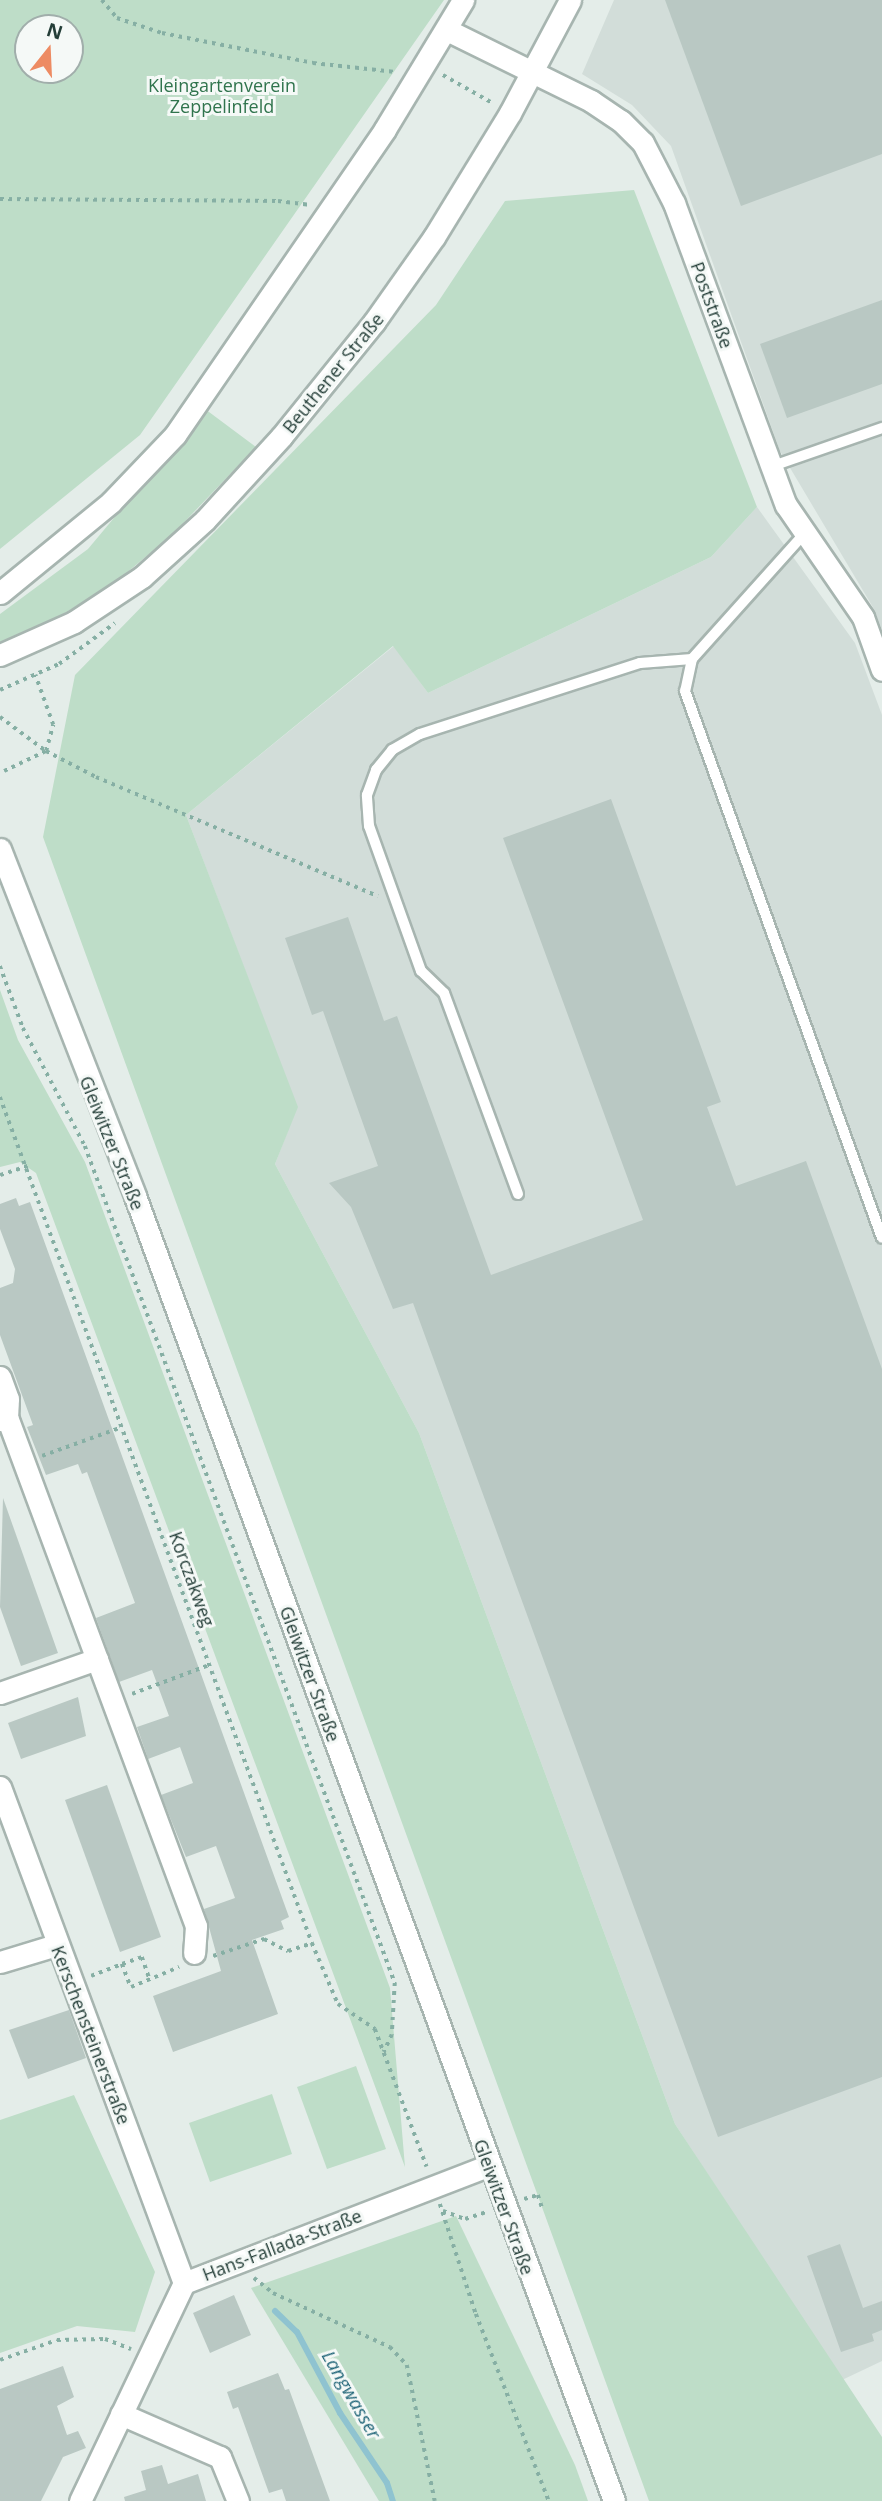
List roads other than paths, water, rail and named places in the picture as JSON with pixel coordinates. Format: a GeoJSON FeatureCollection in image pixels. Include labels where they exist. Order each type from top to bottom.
{"type":"FeatureCollection","features":[{"type":"Feature","properties":{"kind":"main road"},"geometry":{"type":"LineString","coordinates":[[0,593],[81,528],[158,455],[332,208],[426,65],[463,0]]}},
{"type":"Feature","properties":{"kind":"main road","name":"Beuthener Straße"},"geometry":{"type":"LineString","coordinates":[[0,655],[56,631],[117,596],[205,520],[302,414],[374,322],[440,229],[510,113],[570,0]]}},
{"type":"Feature","properties":{"kind":"main road","name":"Poststraße"},"geometry":{"type":"LineString","coordinates":[[447,30],[532,72],[621,121],[661,170],[769,467],[804,534],[863,617],[882,670]]}},
{"type":"Feature","properties":{"kind":"main road","name":"Gleiwitzer Straße"},"geometry":{"type":"LineString","coordinates":[[0,849],[139,1209],[488,2166],[614,2501]]}},
{"type":"Feature","properties":{"kind":"main road"},"geometry":{"type":"LineString","coordinates":[[0,1377],[8,1399],[4,1419],[24,1462],[196,1926],[194,1953]]}},
{"type":"Feature","properties":{"kind":"main road"},"geometry":{"type":"LineString","coordinates":[[0,1693],[97,1659]]}},
{"type":"Feature","properties":{"kind":"main road","name":"Kerschensteinerstraße"},"geometry":{"type":"LineString","coordinates":[[0,1787],[70,1984],[184,2283]]}},
{"type":"Feature","properties":{"kind":"main road"},"geometry":{"type":"LineString","coordinates":[[0,1962],[56,1945]]}},
{"type":"Feature","properties":{"kind":"main road","name":"Hans-Fallada-Straße"},"geometry":{"type":"LineString","coordinates":[[80,2501],[184,2283],[488,2166]]}},
{"type":"Feature","properties":{"kind":"main road"},"geometry":{"type":"LineString","coordinates":[[121,2414],[220,2457],[238,2501]]}},
{"type":"Feature","properties":{"kind":"lane"},"geometry":{"type":"LineString","coordinates":[[769,467],[882,428]]}},
{"type":"Feature","properties":{"kind":"lane"},"geometry":{"type":"LineString","coordinates":[[804,534],[692,659],[685,691],[882,1238]]}},
{"type":"Feature","properties":{"kind":"lane"},"geometry":{"type":"LineString","coordinates":[[518,1194],[444,993],[421,971],[369,826],[367,795],[376,770],[392,750],[419,734],[640,663],[692,659]]}},
{"type":"Feature","properties":{"kind":"waterway","name":"Langwasser"},"geometry":{"type":"LineString","coordinates":[[275,2311],[297,2332],[340,2413],[387,2483],[393,2501]]}},
{"type":"Feature","properties":{"kind":"park label","name":"Kleingartenverein Zeppelinfeld"},"geometry":{"type":"Point","coordinates":[222,96]}}]}
